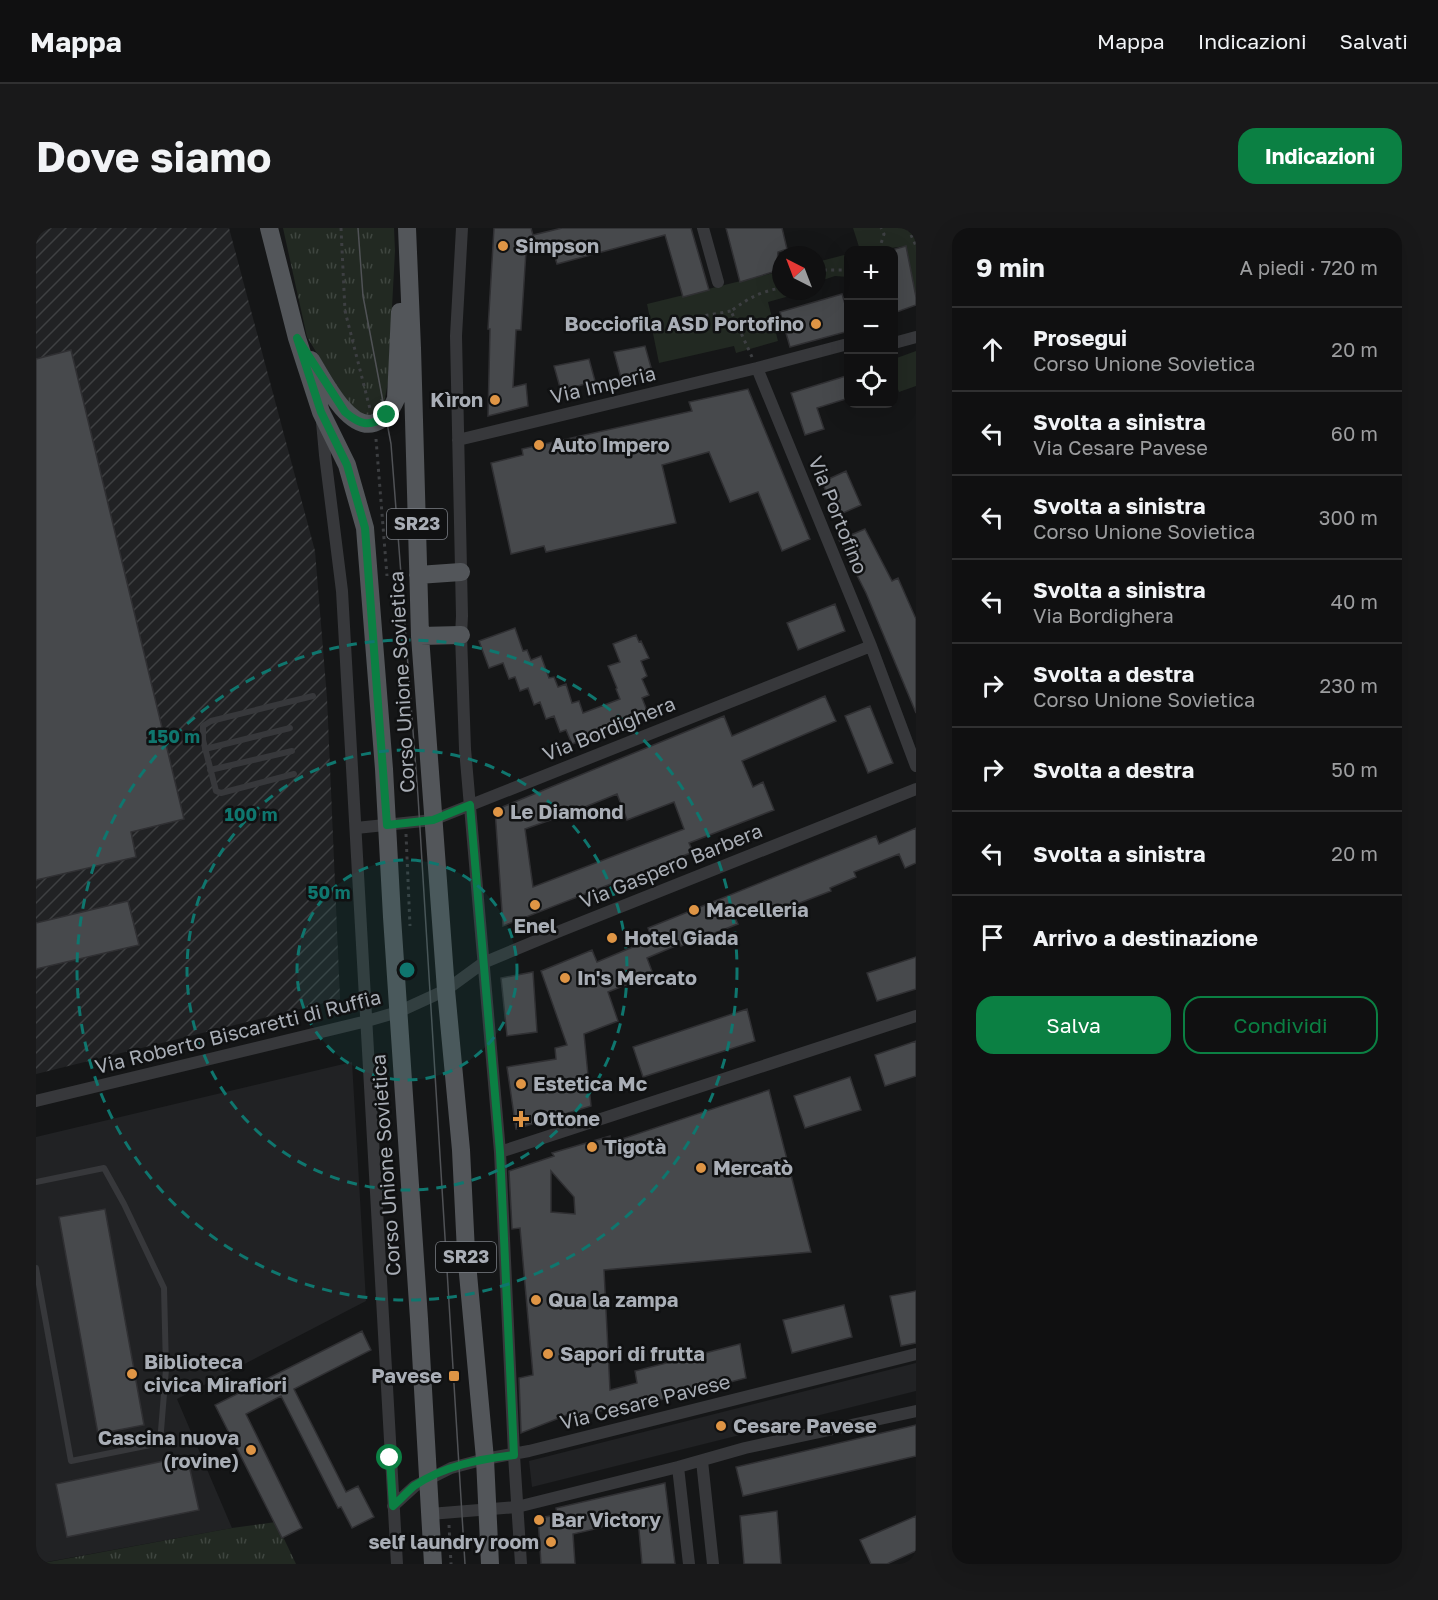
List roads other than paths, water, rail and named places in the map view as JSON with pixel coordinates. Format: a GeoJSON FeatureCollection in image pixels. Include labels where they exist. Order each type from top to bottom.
{"type":"FeatureCollection","features":[{"type":"Feature","properties":{"kind":"main road","name":"Corso Unione Sovietica"},"geometry":{"type":"LineString","coordinates":[[269,228],[297,338],[321,412],[347,465],[365,528],[387,825],[433,1564]]}},
{"type":"Feature","properties":{"kind":"main road","name":"Corso Unione Sovietica"},"geometry":{"type":"LineString","coordinates":[[407,228],[420,636],[446,990],[461,1150],[466,1252],[485,1459],[490,1564]]}},
{"type":"Feature","properties":{"kind":"main road"},"geometry":{"type":"LineString","coordinates":[[297,338],[345,412],[354,420],[368,424],[387,415],[392,410],[396,399],[401,301],[407,250]]}},
{"type":"Feature","properties":{"kind":"main road"},"geometry":{"type":"LineString","coordinates":[[418,575],[460,572]]}},
{"type":"Feature","properties":{"kind":"main road"},"geometry":{"type":"LineString","coordinates":[[420,636],[461,635]]}},
{"type":"Feature","properties":{"kind":"street"},"geometry":{"type":"LineString","coordinates":[[462,228],[456,336],[465,749],[500,1152],[521,1564]]}},
{"type":"Feature","properties":{"kind":"street"},"geometry":{"type":"LineString","coordinates":[[703,228],[718,282]]}},
{"type":"Feature","properties":{"kind":"street"},"geometry":{"type":"LineString","coordinates":[[898,342],[916,337]]}},
{"type":"Feature","properties":{"kind":"street"},"geometry":{"type":"LineString","coordinates":[[757,368],[844,345]]}},
{"type":"Feature","properties":{"kind":"street","name":"Via Imperia"},"geometry":{"type":"LineString","coordinates":[[458,440],[757,368]]}},
{"type":"Feature","properties":{"kind":"street","name":"Via Portofino"},"geometry":{"type":"LineString","coordinates":[[757,368],[871,646],[916,766]]}},
{"type":"Feature","properties":{"kind":"street","name":"Corso Unione Sovietica"},"geometry":{"type":"LineString","coordinates":[[321,412],[342,591],[397,1564]]}},
{"type":"Feature","properties":{"kind":"street","name":"Via Bordighera"},"geometry":{"type":"LineString","coordinates":[[356,828],[433,820],[871,646]]}},
{"type":"Feature","properties":{"kind":"street","name":"Via Gaspero Barbera"},"geometry":{"type":"LineString","coordinates":[[446,990],[483,963],[916,789]]}},
{"type":"Feature","properties":{"kind":"street","name":"Via Roberto Biscaretti di Ruffia"},"geometry":{"type":"LineString","coordinates":[[36,1101],[367,1021],[398,1012],[446,990]]}},
{"type":"Feature","properties":{"kind":"street"},"geometry":{"type":"LineString","coordinates":[[500,1152],[916,1016]]}},
{"type":"Feature","properties":{"kind":"street","name":"Via Cesare Pavese"},"geometry":{"type":"LineString","coordinates":[[393,1506],[415,1486],[451,1468],[485,1459],[514,1455],[916,1354]]}},
{"type":"Feature","properties":{"kind":"street"},"geometry":{"type":"LineString","coordinates":[[430,1514],[517,1507],[702,1461],[745,1448],[916,1412]]}},
{"type":"Feature","properties":{"kind":"street"},"geometry":{"type":"LineString","coordinates":[[702,1461],[713,1564]]}},
{"type":"Feature","properties":{"kind":"street"},"geometry":{"type":"LineString","coordinates":[[678,1467],[689,1564]]}},
{"type":"Feature","properties":{"kind":"lane"},"geometry":{"type":"LineString","coordinates":[[294,774],[221,793],[216,790],[210,770],[203,726],[210,721],[313,696]]}},
{"type":"Feature","properties":{"kind":"lane"},"geometry":{"type":"LineString","coordinates":[[205,749],[290,728]]}},
{"type":"Feature","properties":{"kind":"lane"},"geometry":{"type":"LineString","coordinates":[[210,770],[292,751]]}},
{"type":"Feature","properties":{"kind":"lane"},"geometry":{"type":"LineString","coordinates":[[36,1182],[104,1168],[164,1288],[166,1369],[160,1443],[71,1461],[36,1268]]}},
{"type":"Feature","properties":{"kind":"tram line"},"geometry":{"type":"LineString","coordinates":[[358,228],[363,296],[391,444],[418,796],[465,1564]]}},
{"type":"Feature","properties":{"kind":"place","name":"Simpson"},"geometry":{"type":"Point","coordinates":[503,246]}},
{"type":"Feature","properties":{"kind":"place","name":"Bocciofila ASD Portofino"},"geometry":{"type":"Point","coordinates":[816,324]}},
{"type":"Feature","properties":{"kind":"place","name":"Kìron"},"geometry":{"type":"Point","coordinates":[495,400]}},
{"type":"Feature","properties":{"kind":"place","name":"Auto Impero"},"geometry":{"type":"Point","coordinates":[539,445]}},
{"type":"Feature","properties":{"kind":"place","name":"Le Diamond"},"geometry":{"type":"Point","coordinates":[498,812]}},
{"type":"Feature","properties":{"kind":"place","name":"Enel"},"geometry":{"type":"Point","coordinates":[535,905]}},
{"type":"Feature","properties":{"kind":"place","name":"Macelleria"},"geometry":{"type":"Point","coordinates":[694,910]}},
{"type":"Feature","properties":{"kind":"place","name":"Hotel Giada"},"geometry":{"type":"Point","coordinates":[612,938]}},
{"type":"Feature","properties":{"kind":"place","name":"In's Mercato"},"geometry":{"type":"Point","coordinates":[565,978]}},
{"type":"Feature","properties":{"kind":"place","name":"Estetica Mc"},"geometry":{"type":"Point","coordinates":[521,1084]}},
{"type":"Feature","properties":{"kind":"place","name":"Ottone"},"geometry":{"type":"Point","coordinates":[521,1119]}},
{"type":"Feature","properties":{"kind":"place","name":"Tigotà"},"geometry":{"type":"Point","coordinates":[592,1147]}},
{"type":"Feature","properties":{"kind":"place","name":"Mercatò"},"geometry":{"type":"Point","coordinates":[701,1168]}},
{"type":"Feature","properties":{"kind":"place","name":"Qua la zampa"},"geometry":{"type":"Point","coordinates":[536,1300]}},
{"type":"Feature","properties":{"kind":"place","name":"Sapori di frutta"},"geometry":{"type":"Point","coordinates":[548,1354]}},
{"type":"Feature","properties":{"kind":"place","name":"Biblioteca civica Mirafiori"},"geometry":{"type":"Point","coordinates":[132,1374]}},
{"type":"Feature","properties":{"kind":"place","name":"Pavese"},"geometry":{"type":"Point","coordinates":[454,1376]}},
{"type":"Feature","properties":{"kind":"place","name":"Cesare Pavese"},"geometry":{"type":"Point","coordinates":[721,1426]}},
{"type":"Feature","properties":{"kind":"place","name":"Cascina nuova (rovine)"},"geometry":{"type":"Point","coordinates":[251,1450]}},
{"type":"Feature","properties":{"kind":"place","name":"Bar Victory"},"geometry":{"type":"Point","coordinates":[539,1520]}},
{"type":"Feature","properties":{"kind":"place","name":"self laundry room"},"geometry":{"type":"Point","coordinates":[551,1542]}}]}
